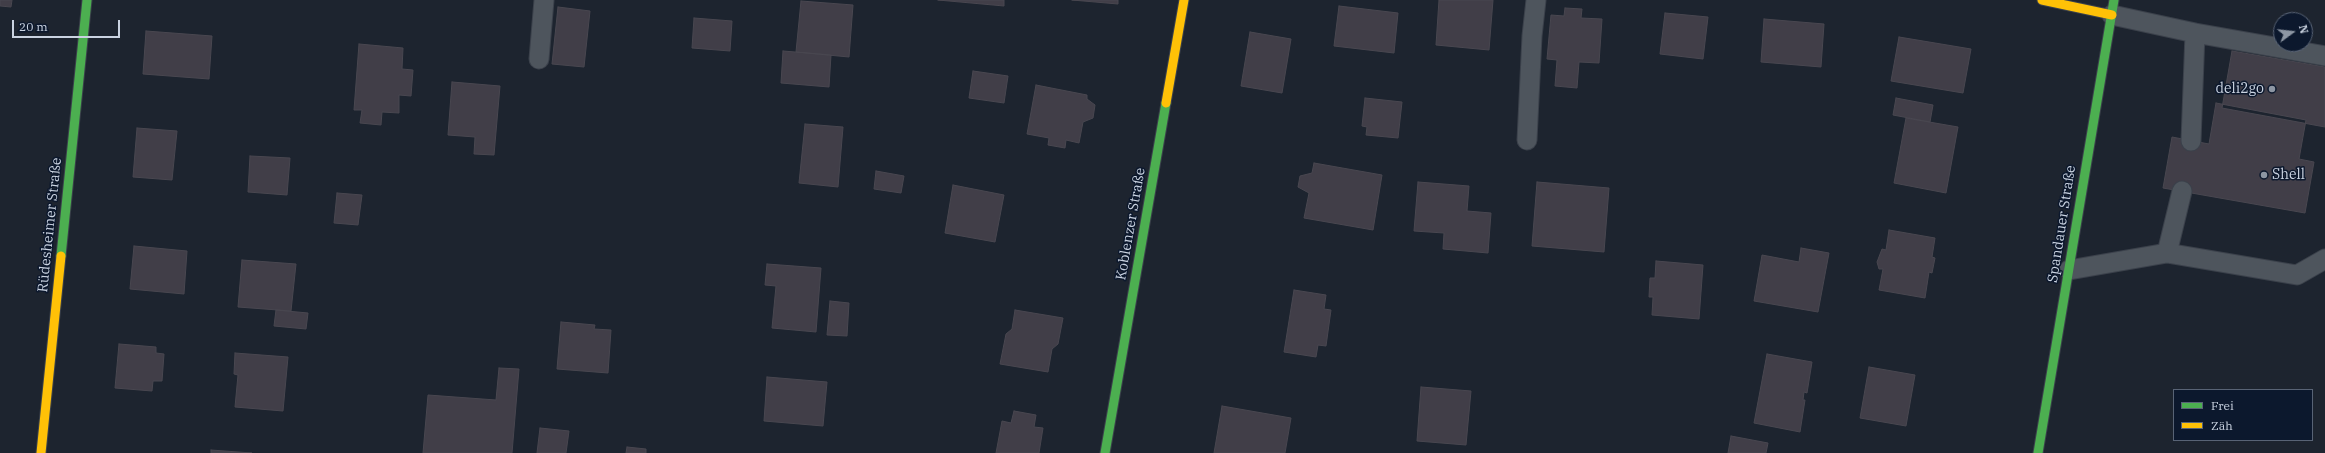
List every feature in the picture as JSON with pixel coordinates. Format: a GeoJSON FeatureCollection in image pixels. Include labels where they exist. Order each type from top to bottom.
{"type":"FeatureCollection","features":[{"type":"Feature","properties":{"kind":"street","name":"Rüdesheimer Straße"},"geometry":{"type":"LineString","coordinates":[[41,453],[87,0]]}},
{"type":"Feature","properties":{"kind":"street","name":"Koblenzer Straße"},"geometry":{"type":"LineString","coordinates":[[1104,453],[1184,0]]}},
{"type":"Feature","properties":{"kind":"street"},"geometry":{"type":"LineString","coordinates":[[2042,0],[2113,8]]}},
{"type":"Feature","properties":{"kind":"street","name":"Spandauer Straße"},"geometry":{"type":"LineString","coordinates":[[2038,453],[2113,8]]}},
{"type":"Feature","properties":{"kind":"lane"},"geometry":{"type":"LineString","coordinates":[[539,59],[544,0]]}},
{"type":"Feature","properties":{"kind":"lane"},"geometry":{"type":"LineString","coordinates":[[1527,140],[1532,36],[1536,0]]}},
{"type":"Feature","properties":{"kind":"lane"},"geometry":{"type":"LineString","coordinates":[[2113,8],[2195,33],[2325,56]]}},
{"type":"Feature","properties":{"kind":"lane"},"geometry":{"type":"LineString","coordinates":[[2191,141],[2195,33]]}},
{"type":"Feature","properties":{"kind":"lane"},"geometry":{"type":"LineString","coordinates":[[2167,253],[2182,191]]}},
{"type":"Feature","properties":{"kind":"lane"},"geometry":{"type":"LineString","coordinates":[[2069,270],[2167,253],[2297,275],[2325,259]]}},
{"type":"Feature","properties":{"kind":"building"},"geometry":{"type":"Polygon","coordinates":[[[0,0],[12,0],[11,7],[0,6],[0,0]]]}},
{"type":"Feature","properties":{"kind":"building"},"geometry":{"type":"Polygon","coordinates":[[[938,0],[1004,0],[1004,6],[938,0]]]}},
{"type":"Feature","properties":{"kind":"building"},"geometry":{"type":"Polygon","coordinates":[[[1072,0],[1118,0],[1118,4],[1072,0]]]}},
{"type":"Feature","properties":{"kind":"building"},"geometry":{"type":"Polygon","coordinates":[[[1439,0],[1493,0],[1489,50],[1436,45],[1439,0]]]}},
{"type":"Feature","properties":{"kind":"building"},"geometry":{"type":"Polygon","coordinates":[[[801,1],[853,5],[849,57],[796,52],[801,1]]]}},
{"type":"Feature","properties":{"kind":"building"},"geometry":{"type":"Polygon","coordinates":[[[1339,6],[1398,13],[1394,53],[1334,46],[1339,6]]]}},
{"type":"Feature","properties":{"kind":"building"},"geometry":{"type":"Polygon","coordinates":[[[558,7],[590,11],[584,67],[552,64],[558,7]]]}},
{"type":"Feature","properties":{"kind":"building"},"geometry":{"type":"Polygon","coordinates":[[[1565,8],[1582,9],[1581,18],[1602,19],[1599,63],[1579,62],[1577,88],[1555,86],[1557,60],[1547,59],[1551,15],[1564,16],[1565,8]]]}},
{"type":"Feature","properties":{"kind":"building"},"geometry":{"type":"Polygon","coordinates":[[[1665,13],[1708,17],[1703,59],[1660,54],[1665,13]]]}},
{"type":"Feature","properties":{"kind":"building"},"geometry":{"type":"Polygon","coordinates":[[[694,18],[732,21],[730,51],[692,48],[694,18]]]}},
{"type":"Feature","properties":{"kind":"building"},"geometry":{"type":"Polygon","coordinates":[[[1764,19],[1824,24],[1821,67],[1761,62],[1764,19]]]}},
{"type":"Feature","properties":{"kind":"building"},"geometry":{"type":"Polygon","coordinates":[[[146,31],[212,36],[209,79],[143,74],[146,31]]]}},
{"type":"Feature","properties":{"kind":"building"},"geometry":{"type":"Polygon","coordinates":[[[1250,32],[1291,39],[1282,93],[1241,86],[1250,32]]]}},
{"type":"Feature","properties":{"kind":"building"},"geometry":{"type":"Polygon","coordinates":[[[1899,37],[1971,49],[1963,93],[1891,81],[1899,37]]]}},
{"type":"Feature","properties":{"kind":"building"},"geometry":{"type":"Polygon","coordinates":[[[359,44],[403,48],[402,69],[413,70],[411,96],[399,95],[399,113],[382,112],[381,125],[360,123],[362,110],[354,110],[359,44]]]}},
{"type":"Feature","properties":{"kind":"building"},"geometry":{"type":"Polygon","coordinates":[[[783,51],[831,55],[829,87],[781,83],[783,51]]]}},
{"type":"Feature","properties":{"kind":"building"},"geometry":{"type":"Polygon","coordinates":[[[2232,51],[2325,67],[2325,127],[2222,108],[2232,51]]]}},
{"type":"Feature","properties":{"kind":"building"},"geometry":{"type":"Polygon","coordinates":[[[973,71],[1008,76],[1004,103],[969,98],[973,71]]]}},
{"type":"Feature","properties":{"kind":"building"},"geometry":{"type":"Polygon","coordinates":[[[452,82],[500,86],[494,155],[474,154],[475,137],[448,135],[452,82]]]}},
{"type":"Feature","properties":{"kind":"building"},"geometry":{"type":"Polygon","coordinates":[[[1036,85],[1087,95],[1087,99],[1095,105],[1093,118],[1083,122],[1079,143],[1066,140],[1065,148],[1048,145],[1049,138],[1027,134],[1036,85]]]}},
{"type":"Feature","properties":{"kind":"building"},"geometry":{"type":"Polygon","coordinates":[[[1365,98],[1402,102],[1398,138],[1366,135],[1367,127],[1362,126],[1365,98]]]}},
{"type":"Feature","properties":{"kind":"building"},"geometry":{"type":"Polygon","coordinates":[[[1896,98],[1933,105],[1930,122],[1893,115],[1896,98]]]}},
{"type":"Feature","properties":{"kind":"building"},"geometry":{"type":"Polygon","coordinates":[[[2216,103],[2306,120],[2299,159],[2314,162],[2305,213],[2163,188],[2172,137],[2209,144],[2216,103]]]}},
{"type":"Feature","properties":{"kind":"building"},"geometry":{"type":"Polygon","coordinates":[[[1906,118],[1958,127],[1946,193],[1894,183],[1906,118]]]}},
{"type":"Feature","properties":{"kind":"building"},"geometry":{"type":"Polygon","coordinates":[[[805,124],[843,127],[838,187],[799,183],[805,124]]]}},
{"type":"Feature","properties":{"kind":"building"},"geometry":{"type":"Polygon","coordinates":[[[137,128],[177,131],[172,180],[133,177],[137,128]]]}},
{"type":"Feature","properties":{"kind":"building"},"geometry":{"type":"Polygon","coordinates":[[[250,156],[290,158],[287,195],[248,192],[250,156]]]}},
{"type":"Feature","properties":{"kind":"building"},"geometry":{"type":"Polygon","coordinates":[[[1314,163],[1382,175],[1373,230],[1304,218],[1309,193],[1298,187],[1300,176],[1312,173],[1314,163]]]}},
{"type":"Feature","properties":{"kind":"building"},"geometry":{"type":"Polygon","coordinates":[[[876,171],[904,176],[901,193],[874,189],[876,171]]]}},
{"type":"Feature","properties":{"kind":"building"},"geometry":{"type":"Polygon","coordinates":[[[1418,182],[1469,186],[1467,211],[1491,213],[1488,253],[1443,249],[1444,233],[1414,231],[1418,182]]]}},
{"type":"Feature","properties":{"kind":"building"},"geometry":{"type":"Polygon","coordinates":[[[1537,182],[1609,188],[1604,252],[1532,246],[1537,182]]]}},
{"type":"Feature","properties":{"kind":"building"},"geometry":{"type":"Polygon","coordinates":[[[953,185],[1004,195],[995,242],[945,233],[953,185]]]}},
{"type":"Feature","properties":{"kind":"building"},"geometry":{"type":"Polygon","coordinates":[[[337,193],[362,195],[358,225],[334,223],[337,193]]]}},
{"type":"Feature","properties":{"kind":"building"},"geometry":{"type":"Polygon","coordinates":[[[1889,230],[1935,238],[1932,257],[1935,258],[1932,273],[1929,272],[1925,298],[1879,290],[1883,269],[1879,269],[1877,262],[1882,249],[1886,250],[1889,230]]]}},
{"type":"Feature","properties":{"kind":"building"},"geometry":{"type":"Polygon","coordinates":[[[134,246],[187,251],[184,294],[130,289],[134,246]]]}},
{"type":"Feature","properties":{"kind":"building"},"geometry":{"type":"Polygon","coordinates":[[[1801,248],[1829,253],[1818,312],[1754,301],[1762,255],[1799,262],[1801,248]]]}},
{"type":"Feature","properties":{"kind":"building"},"geometry":{"type":"Polygon","coordinates":[[[242,260],[296,264],[291,311],[238,307],[242,260]]]}},
{"type":"Feature","properties":{"kind":"building"},"geometry":{"type":"Polygon","coordinates":[[[1656,261],[1703,265],[1699,319],[1652,315],[1653,297],[1649,297],[1650,278],[1655,278],[1656,261]]]}},
{"type":"Feature","properties":{"kind":"building"},"geometry":{"type":"Polygon","coordinates":[[[767,264],[821,268],[816,332],[772,328],[776,286],[765,285],[767,264]]]}},
{"type":"Feature","properties":{"kind":"building"},"geometry":{"type":"Polygon","coordinates":[[[1294,290],[1326,295],[1324,309],[1331,310],[1326,346],[1318,345],[1316,357],[1284,352],[1294,290]]]}},
{"type":"Feature","properties":{"kind":"building"},"geometry":{"type":"Polygon","coordinates":[[[830,301],[849,303],[847,336],[827,335],[830,301]]]}},
{"type":"Feature","properties":{"kind":"building"},"geometry":{"type":"Polygon","coordinates":[[[276,310],[308,313],[306,329],[274,326],[276,310]]]}},
{"type":"Feature","properties":{"kind":"building"},"geometry":{"type":"Polygon","coordinates":[[[1015,310],[1063,318],[1058,344],[1052,349],[1048,372],[1000,364],[1006,334],[1012,329],[1015,310]]]}},
{"type":"Feature","properties":{"kind":"building"},"geometry":{"type":"Polygon","coordinates":[[[561,322],[595,325],[594,329],[611,330],[608,373],[557,369],[561,322]]]}},
{"type":"Feature","properties":{"kind":"building"},"geometry":{"type":"Polygon","coordinates":[[[119,344],[156,347],[156,353],[164,354],[162,381],[153,381],[152,391],[115,388],[119,344]]]}},
{"type":"Feature","properties":{"kind":"building"},"geometry":{"type":"Polygon","coordinates":[[[235,353],[288,357],[283,411],[235,407],[238,375],[234,374],[235,353]]]}},
{"type":"Feature","properties":{"kind":"building"},"geometry":{"type":"Polygon","coordinates":[[[1767,354],[1812,362],[1807,393],[1804,392],[1803,400],[1805,400],[1800,432],[1754,423],[1767,354]]]}},
{"type":"Feature","properties":{"kind":"building"},"geometry":{"type":"Polygon","coordinates":[[[1869,367],[1915,375],[1906,426],[1860,418],[1869,367]]]}},
{"type":"Feature","properties":{"kind":"building"},"geometry":{"type":"Polygon","coordinates":[[[499,368],[519,369],[512,453],[423,453],[428,395],[496,400],[499,368]]]}},
{"type":"Feature","properties":{"kind":"building"},"geometry":{"type":"Polygon","coordinates":[[[767,377],[827,382],[823,426],[764,421],[767,377]]]}},
{"type":"Feature","properties":{"kind":"building"},"geometry":{"type":"Polygon","coordinates":[[[1421,387],[1471,391],[1466,445],[1417,441],[1421,387]]]}},
{"type":"Feature","properties":{"kind":"building"},"geometry":{"type":"Polygon","coordinates":[[[1222,406],[1291,418],[1285,453],[1214,453],[1222,406]]]}},
{"type":"Feature","properties":{"kind":"building"},"geometry":{"type":"Polygon","coordinates":[[[1014,411],[1036,415],[1034,427],[1043,428],[1039,453],[996,453],[1002,421],[1011,423],[1014,411]]]}},
{"type":"Feature","properties":{"kind":"building"},"geometry":{"type":"Polygon","coordinates":[[[540,428],[569,431],[566,453],[537,453],[540,428]]]}},
{"type":"Feature","properties":{"kind":"building"},"geometry":{"type":"Polygon","coordinates":[[[1731,436],[1768,443],[1766,453],[1728,453],[1731,436]]]}},
{"type":"Feature","properties":{"kind":"building"},"geometry":{"type":"Polygon","coordinates":[[[627,447],[646,449],[646,453],[626,453],[627,447]]]}},
{"type":"Feature","properties":{"kind":"building"},"geometry":{"type":"Polygon","coordinates":[[[211,450],[252,453],[211,453],[211,450]]]}},
{"type":"Feature","properties":{"kind":"traffic: fast"},"geometry":{"type":"LineString","coordinates":[[61,256],[87,0]]}},
{"type":"Feature","properties":{"kind":"traffic: fast"},"geometry":{"type":"LineString","coordinates":[[2038,453],[2114,0]]}},
{"type":"Feature","properties":{"kind":"traffic: fast"},"geometry":{"type":"LineString","coordinates":[[1105,453],[1166,103]]}},
{"type":"Feature","properties":{"kind":"traffic: slow"},"geometry":{"type":"LineString","coordinates":[[1166,103],[1184,0]]}},
{"type":"Feature","properties":{"kind":"traffic: slow"},"geometry":{"type":"LineString","coordinates":[[2042,0],[2112,15]]}},
{"type":"Feature","properties":{"kind":"traffic: slow"},"geometry":{"type":"LineString","coordinates":[[41,453],[61,256]]}},
{"type":"Feature","properties":{"kind":"place","name":"deli2go"},"geometry":{"type":"Point","coordinates":[2272,89]}},
{"type":"Feature","properties":{"kind":"place","name":"Shell"},"geometry":{"type":"Point","coordinates":[2264,175]}}]}
